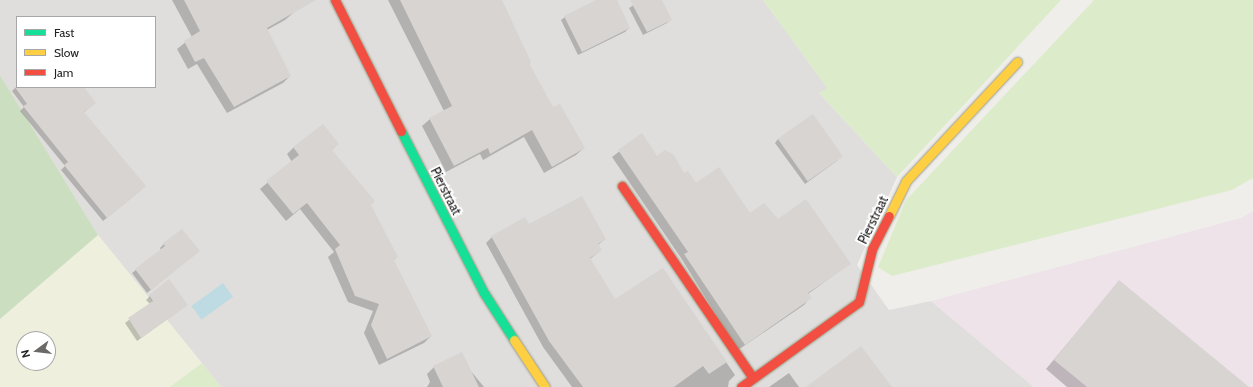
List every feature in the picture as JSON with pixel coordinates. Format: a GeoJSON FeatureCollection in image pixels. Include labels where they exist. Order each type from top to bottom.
{"type":"FeatureCollection","features":[{"type":"Feature","properties":{"kind":"street","name":"Pierstraat"},"geometry":{"type":"LineString","coordinates":[[335,0],[484,293],[545,387]]}},
{"type":"Feature","properties":{"kind":"street","name":"Pierstraat"},"geometry":{"type":"LineString","coordinates":[[741,387],[859,302],[872,249],[906,181],[1017,62]]}},
{"type":"Feature","properties":{"kind":"street"},"geometry":{"type":"LineString","coordinates":[[622,186],[753,378]]}},
{"type":"Feature","properties":{"kind":"shaded area"},"geometry":{"type":"Polygon","coordinates":[[[0,0],[763,0],[828,88],[819,93],[897,177],[857,265],[889,310],[931,301],[1034,387],[221,387],[98,235],[0,75],[0,0]]]}},
{"type":"Feature","properties":{"kind":"shaded area"},"geometry":{"type":"Polygon","coordinates":[[[1253,211],[1253,387],[1034,387],[931,301],[1241,218],[1253,211]]]}},
{"type":"Feature","properties":{"kind":"green space"},"geometry":{"type":"Polygon","coordinates":[[[763,0],[1061,0],[897,177],[819,93],[827,88],[763,0]]]}},
{"type":"Feature","properties":{"kind":"green space"},"geometry":{"type":"Polygon","coordinates":[[[1094,0],[1253,0],[1253,178],[1232,190],[892,276],[878,267],[906,200],[1094,0]]]}},
{"type":"Feature","properties":{"kind":"green space"},"geometry":{"type":"Polygon","coordinates":[[[0,75],[98,235],[0,319],[0,75]]]}},
{"type":"Feature","properties":{"kind":"green space"},"geometry":{"type":"Polygon","coordinates":[[[98,235],[202,363],[170,387],[0,387],[0,319],[98,235]]]}},
{"type":"Feature","properties":{"kind":"green space"},"geometry":{"type":"Polygon","coordinates":[[[202,363],[221,387],[170,387],[202,363]]]}},
{"type":"Feature","properties":{"kind":"water"},"geometry":{"type":"Polygon","coordinates":[[[223,283],[233,297],[201,320],[191,306],[223,283]]]}},
{"type":"Feature","properties":{"kind":"building"},"geometry":{"type":"Polygon","coordinates":[[[184,0],[316,0],[267,28],[291,76],[234,107],[204,58],[195,62],[184,41],[200,31],[184,0]]]}},
{"type":"Feature","properties":{"kind":"building"},"geometry":{"type":"Polygon","coordinates":[[[400,0],[502,0],[531,62],[529,63],[553,107],[560,104],[585,148],[552,167],[532,130],[490,154],[488,148],[454,166],[429,118],[452,106],[400,0]]]}},
{"type":"Feature","properties":{"kind":"building"},"geometry":{"type":"Polygon","coordinates":[[[596,0],[617,0],[630,28],[582,52],[564,16],[596,0]]]}},
{"type":"Feature","properties":{"kind":"building"},"geometry":{"type":"Polygon","coordinates":[[[630,0],[662,0],[672,20],[647,32],[630,0]]]}},
{"type":"Feature","properties":{"kind":"building"},"geometry":{"type":"Polygon","coordinates":[[[15,87],[85,88],[96,103],[84,112],[146,186],[107,218],[64,165],[68,162],[23,106],[27,104],[15,87]]]}},
{"type":"Feature","properties":{"kind":"building"},"geometry":{"type":"Polygon","coordinates":[[[813,114],[843,157],[808,181],[778,139],[813,114]]]}},
{"type":"Feature","properties":{"kind":"building"},"geometry":{"type":"Polygon","coordinates":[[[323,124],[339,144],[332,150],[375,201],[371,205],[398,257],[394,260],[432,336],[387,359],[371,325],[379,304],[355,296],[335,249],[340,245],[307,203],[293,214],[266,181],[299,155],[293,147],[323,124]]]}},
{"type":"Feature","properties":{"kind":"building"},"geometry":{"type":"Polygon","coordinates":[[[642,133],[657,156],[665,150],[674,155],[684,173],[688,171],[696,183],[719,167],[750,213],[764,203],[778,219],[806,199],[851,264],[808,293],[812,298],[745,345],[684,254],[688,252],[618,150],[642,133]]]}},
{"type":"Feature","properties":{"kind":"building"},"geometry":{"type":"Polygon","coordinates":[[[582,196],[606,239],[598,244],[602,250],[590,258],[615,299],[663,268],[727,362],[709,374],[703,366],[674,387],[583,387],[549,341],[491,236],[525,217],[529,224],[582,196]]]}},
{"type":"Feature","properties":{"kind":"building"},"geometry":{"type":"Polygon","coordinates":[[[182,229],[200,251],[151,290],[135,269],[165,246],[163,243],[182,229]]]}},
{"type":"Feature","properties":{"kind":"building"},"geometry":{"type":"Polygon","coordinates":[[[169,279],[188,305],[141,338],[128,318],[153,301],[149,295],[169,279]]]}},
{"type":"Feature","properties":{"kind":"building"},"geometry":{"type":"Polygon","coordinates":[[[1119,280],[1249,387],[1087,387],[1054,360],[1119,280]]]}},
{"type":"Feature","properties":{"kind":"building"},"geometry":{"type":"Polygon","coordinates":[[[861,346],[892,387],[806,387],[861,346]]]}},
{"type":"Feature","properties":{"kind":"building"},"geometry":{"type":"Polygon","coordinates":[[[462,352],[479,387],[443,387],[433,366],[462,352]]]}},
{"type":"Feature","properties":{"kind":"traffic: fast"},"geometry":{"type":"LineString","coordinates":[[401,131],[484,293],[514,340]]}},
{"type":"Feature","properties":{"kind":"traffic: slow"},"geometry":{"type":"LineString","coordinates":[[889,216],[906,181],[1017,62]]}},
{"type":"Feature","properties":{"kind":"traffic: slow"},"geometry":{"type":"LineString","coordinates":[[514,340],[545,387]]}},
{"type":"Feature","properties":{"kind":"traffic: jam"},"geometry":{"type":"LineString","coordinates":[[335,0],[401,131]]}},
{"type":"Feature","properties":{"kind":"traffic: jam"},"geometry":{"type":"LineString","coordinates":[[622,186],[753,378]]}},
{"type":"Feature","properties":{"kind":"traffic: jam"},"geometry":{"type":"LineString","coordinates":[[741,387],[859,302],[872,249],[889,216]]}}]}
